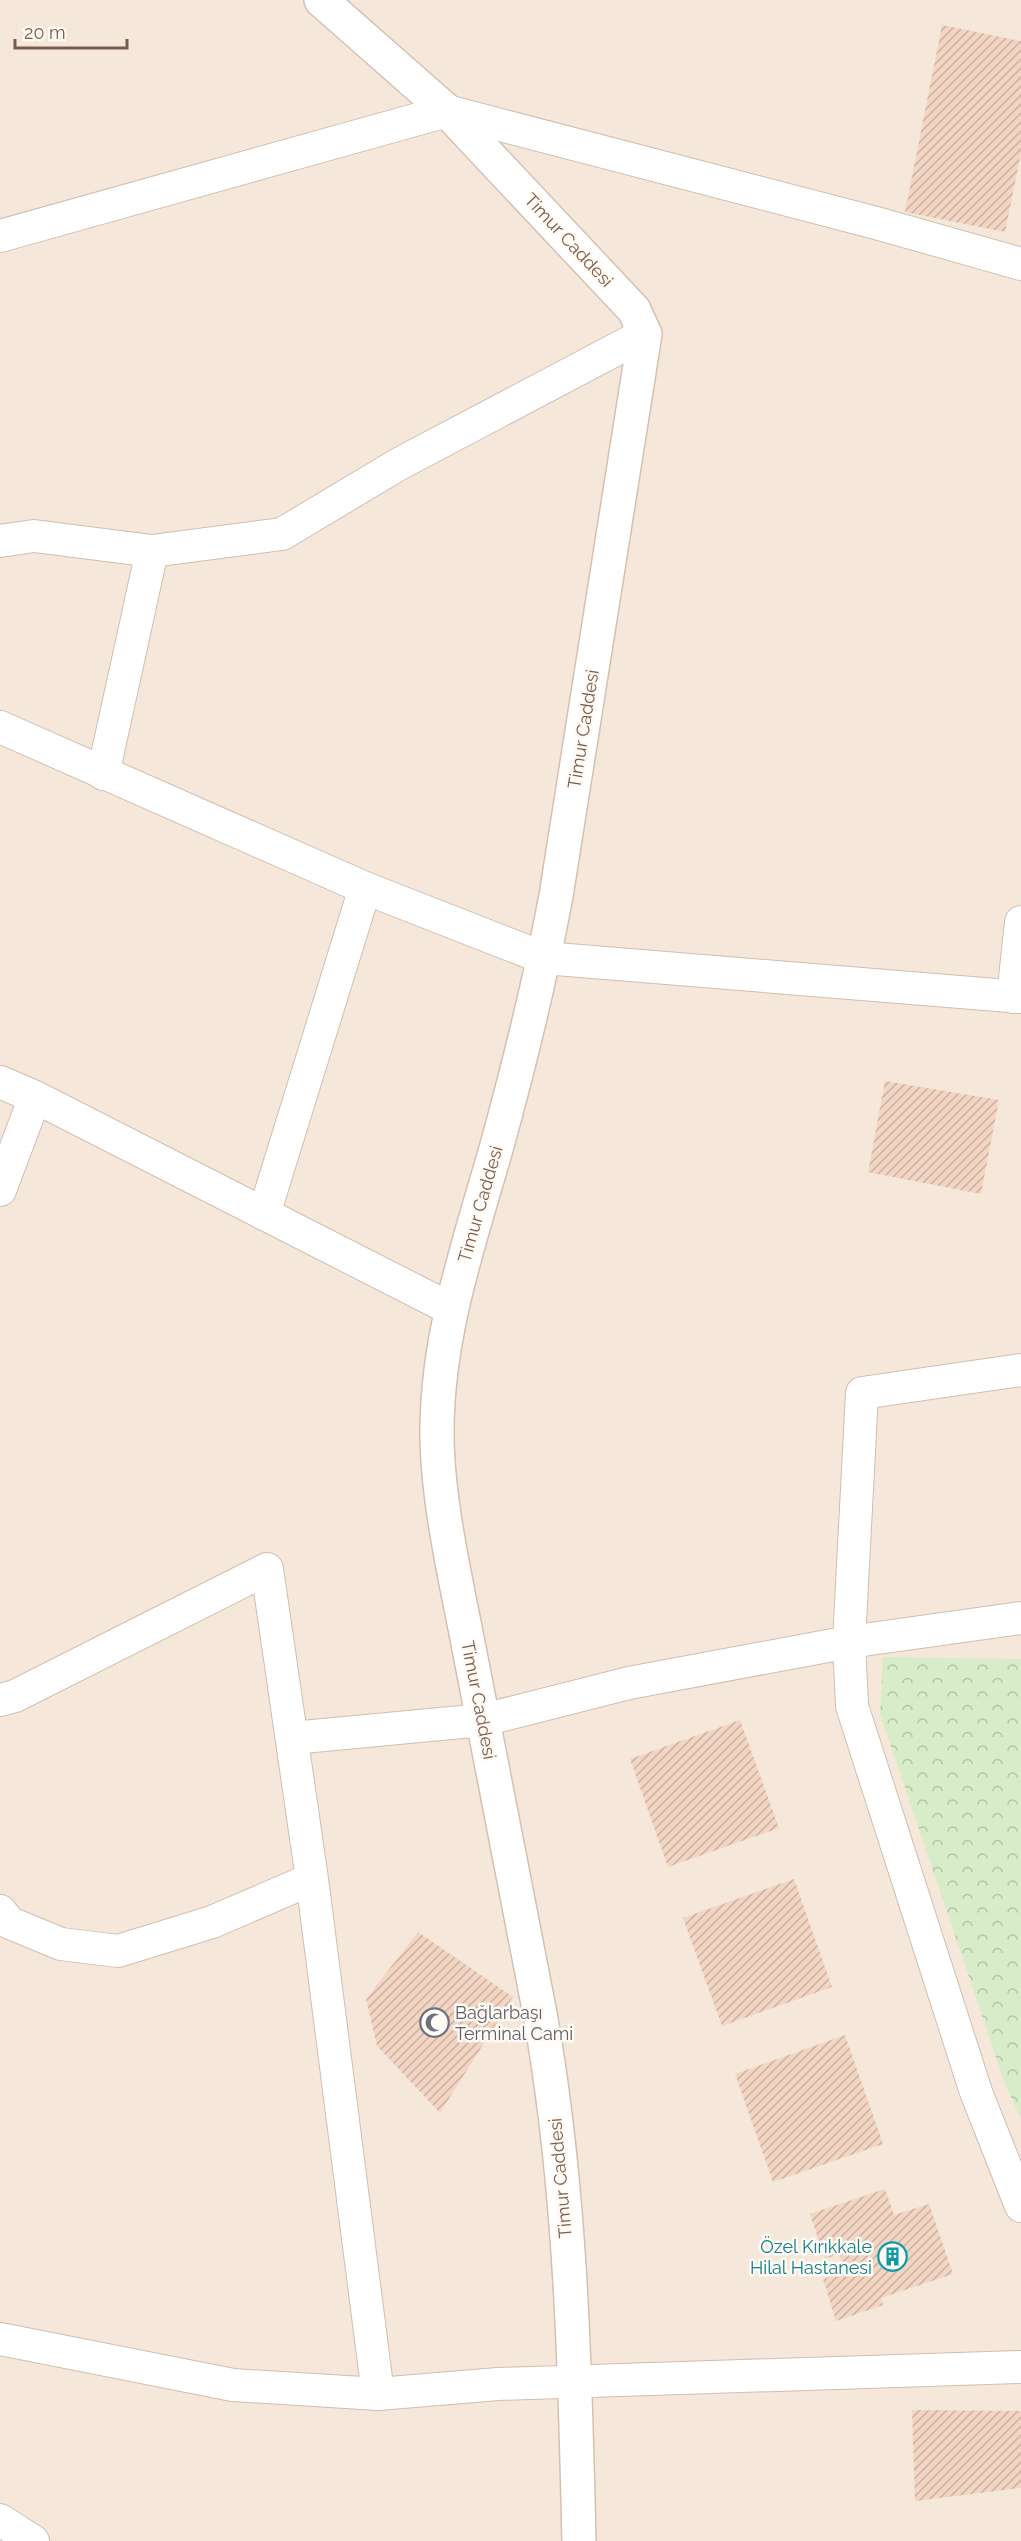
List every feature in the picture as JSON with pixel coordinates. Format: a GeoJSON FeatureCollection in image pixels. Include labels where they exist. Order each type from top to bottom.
{"type":"FeatureCollection","features":[{"type":"Feature","properties":{"kind":"street","name":"Timur Caddesi"},"geometry":{"type":"LineString","coordinates":[[321,0],[447,111],[634,310],[645,334],[556,896],[544,958],[499,1138],[451,1309],[439,1389],[437,1432],[454,1565],[540,2017],[561,2163],[575,2381],[579,2541]]}},
{"type":"Feature","properties":{"kind":"street"},"geometry":{"type":"LineString","coordinates":[[0,237],[447,111],[864,219],[1021,264]]}},
{"type":"Feature","properties":{"kind":"street"},"geometry":{"type":"LineString","coordinates":[[0,542],[34,536],[152,551],[282,534],[399,464],[645,334]]}},
{"type":"Feature","properties":{"kind":"street"},"geometry":{"type":"LineString","coordinates":[[103,774],[152,551]]}},
{"type":"Feature","properties":{"kind":"street"},"geometry":{"type":"LineString","coordinates":[[0,727],[365,888],[544,958],[1017,997],[1021,922]]}},
{"type":"Feature","properties":{"kind":"street"},"geometry":{"type":"LineString","coordinates":[[264,1214],[365,888]]}},
{"type":"Feature","properties":{"kind":"street"},"geometry":{"type":"LineString","coordinates":[[0,1082],[34,1097],[451,1309]]}},
{"type":"Feature","properties":{"kind":"street"},"geometry":{"type":"LineString","coordinates":[[0,1190],[34,1097]]}},
{"type":"Feature","properties":{"kind":"street"},"geometry":{"type":"LineString","coordinates":[[1021,1370],[862,1393],[849,1642],[852,1706],[976,2092],[1021,2206]]}},
{"type":"Feature","properties":{"kind":"street"},"geometry":{"type":"LineString","coordinates":[[0,1700],[15,1696],[267,1569],[312,1879],[378,2394]]}},
{"type":"Feature","properties":{"kind":"street"},"geometry":{"type":"LineString","coordinates":[[292,1738],[483,1719],[628,1683],[849,1642],[1021,1618]]}},
{"type":"Feature","properties":{"kind":"street"},"geometry":{"type":"LineString","coordinates":[[0,1911],[10,1923],[61,1944],[118,1951],[212,1922],[312,1879]]}},
{"type":"Feature","properties":{"kind":"street"},"geometry":{"type":"LineString","coordinates":[[0,2339],[233,2385],[378,2394],[498,2384],[1021,2367]]}},
{"type":"Feature","properties":{"kind":"street"},"geometry":{"type":"LineString","coordinates":[[0,2520],[33,2541]]}},
{"type":"Feature","properties":{"kind":"shaded area"},"geometry":{"type":"Polygon","coordinates":[[[0,0],[1021,0],[1021,2541],[0,2541],[0,0]]]}},
{"type":"Feature","properties":{"kind":"green space"},"geometry":{"type":"Polygon","coordinates":[[[883,1657],[1021,1659],[1021,2119],[1005,2084],[880,1714],[883,1657]]]}},
{"type":"Feature","properties":{"kind":"building"},"geometry":{"type":"Polygon","coordinates":[[[942,25],[1021,41],[1021,153],[1005,232],[905,212],[942,25]]]}},
{"type":"Feature","properties":{"kind":"building"},"geometry":{"type":"Polygon","coordinates":[[[885,1081],[999,1100],[981,1194],[868,1172],[885,1081]]]}},
{"type":"Feature","properties":{"kind":"building"},"geometry":{"type":"Polygon","coordinates":[[[740,1720],[779,1828],[668,1867],[630,1759],[740,1720]]]}},
{"type":"Feature","properties":{"kind":"building"},"geometry":{"type":"Polygon","coordinates":[[[794,1879],[832,1987],[722,2026],[683,1918],[794,1879]]]}},
{"type":"Feature","properties":{"kind":"building","name":"Bağlarbaşı Terminal Cami"},"geometry":{"type":"Polygon","coordinates":[[[418,1932],[513,1997],[440,2113],[377,2046],[366,1999],[418,1932]]]}},
{"type":"Feature","properties":{"kind":"building"},"geometry":{"type":"Polygon","coordinates":[[[845,2035],[883,2144],[773,2182],[735,2074],[845,2035]]]}},
{"type":"Feature","properties":{"kind":"building","name":"Özel Kırıkkale Hilal Hastanesi"},"geometry":{"type":"Polygon","coordinates":[[[885,2189],[894,2215],[929,2204],[953,2274],[881,2298],[883,2305],[836,2321],[823,2279],[845,2272],[839,2254],[825,2259],[810,2214],[885,2189]]]}},
{"type":"Feature","properties":{"kind":"building"},"geometry":{"type":"Polygon","coordinates":[[[912,2410],[1021,2411],[1021,2488],[915,2501],[912,2410]]]}},
{"type":"Feature","properties":{"kind":"place","name":"Bağlarbaşı Terminal Cami"},"geometry":{"type":"Point","coordinates":[434,2022]}},
{"type":"Feature","properties":{"kind":"place","name":"Özel Kırıkkale Hilal Hastanesi"},"geometry":{"type":"Point","coordinates":[893,2256]}}]}
